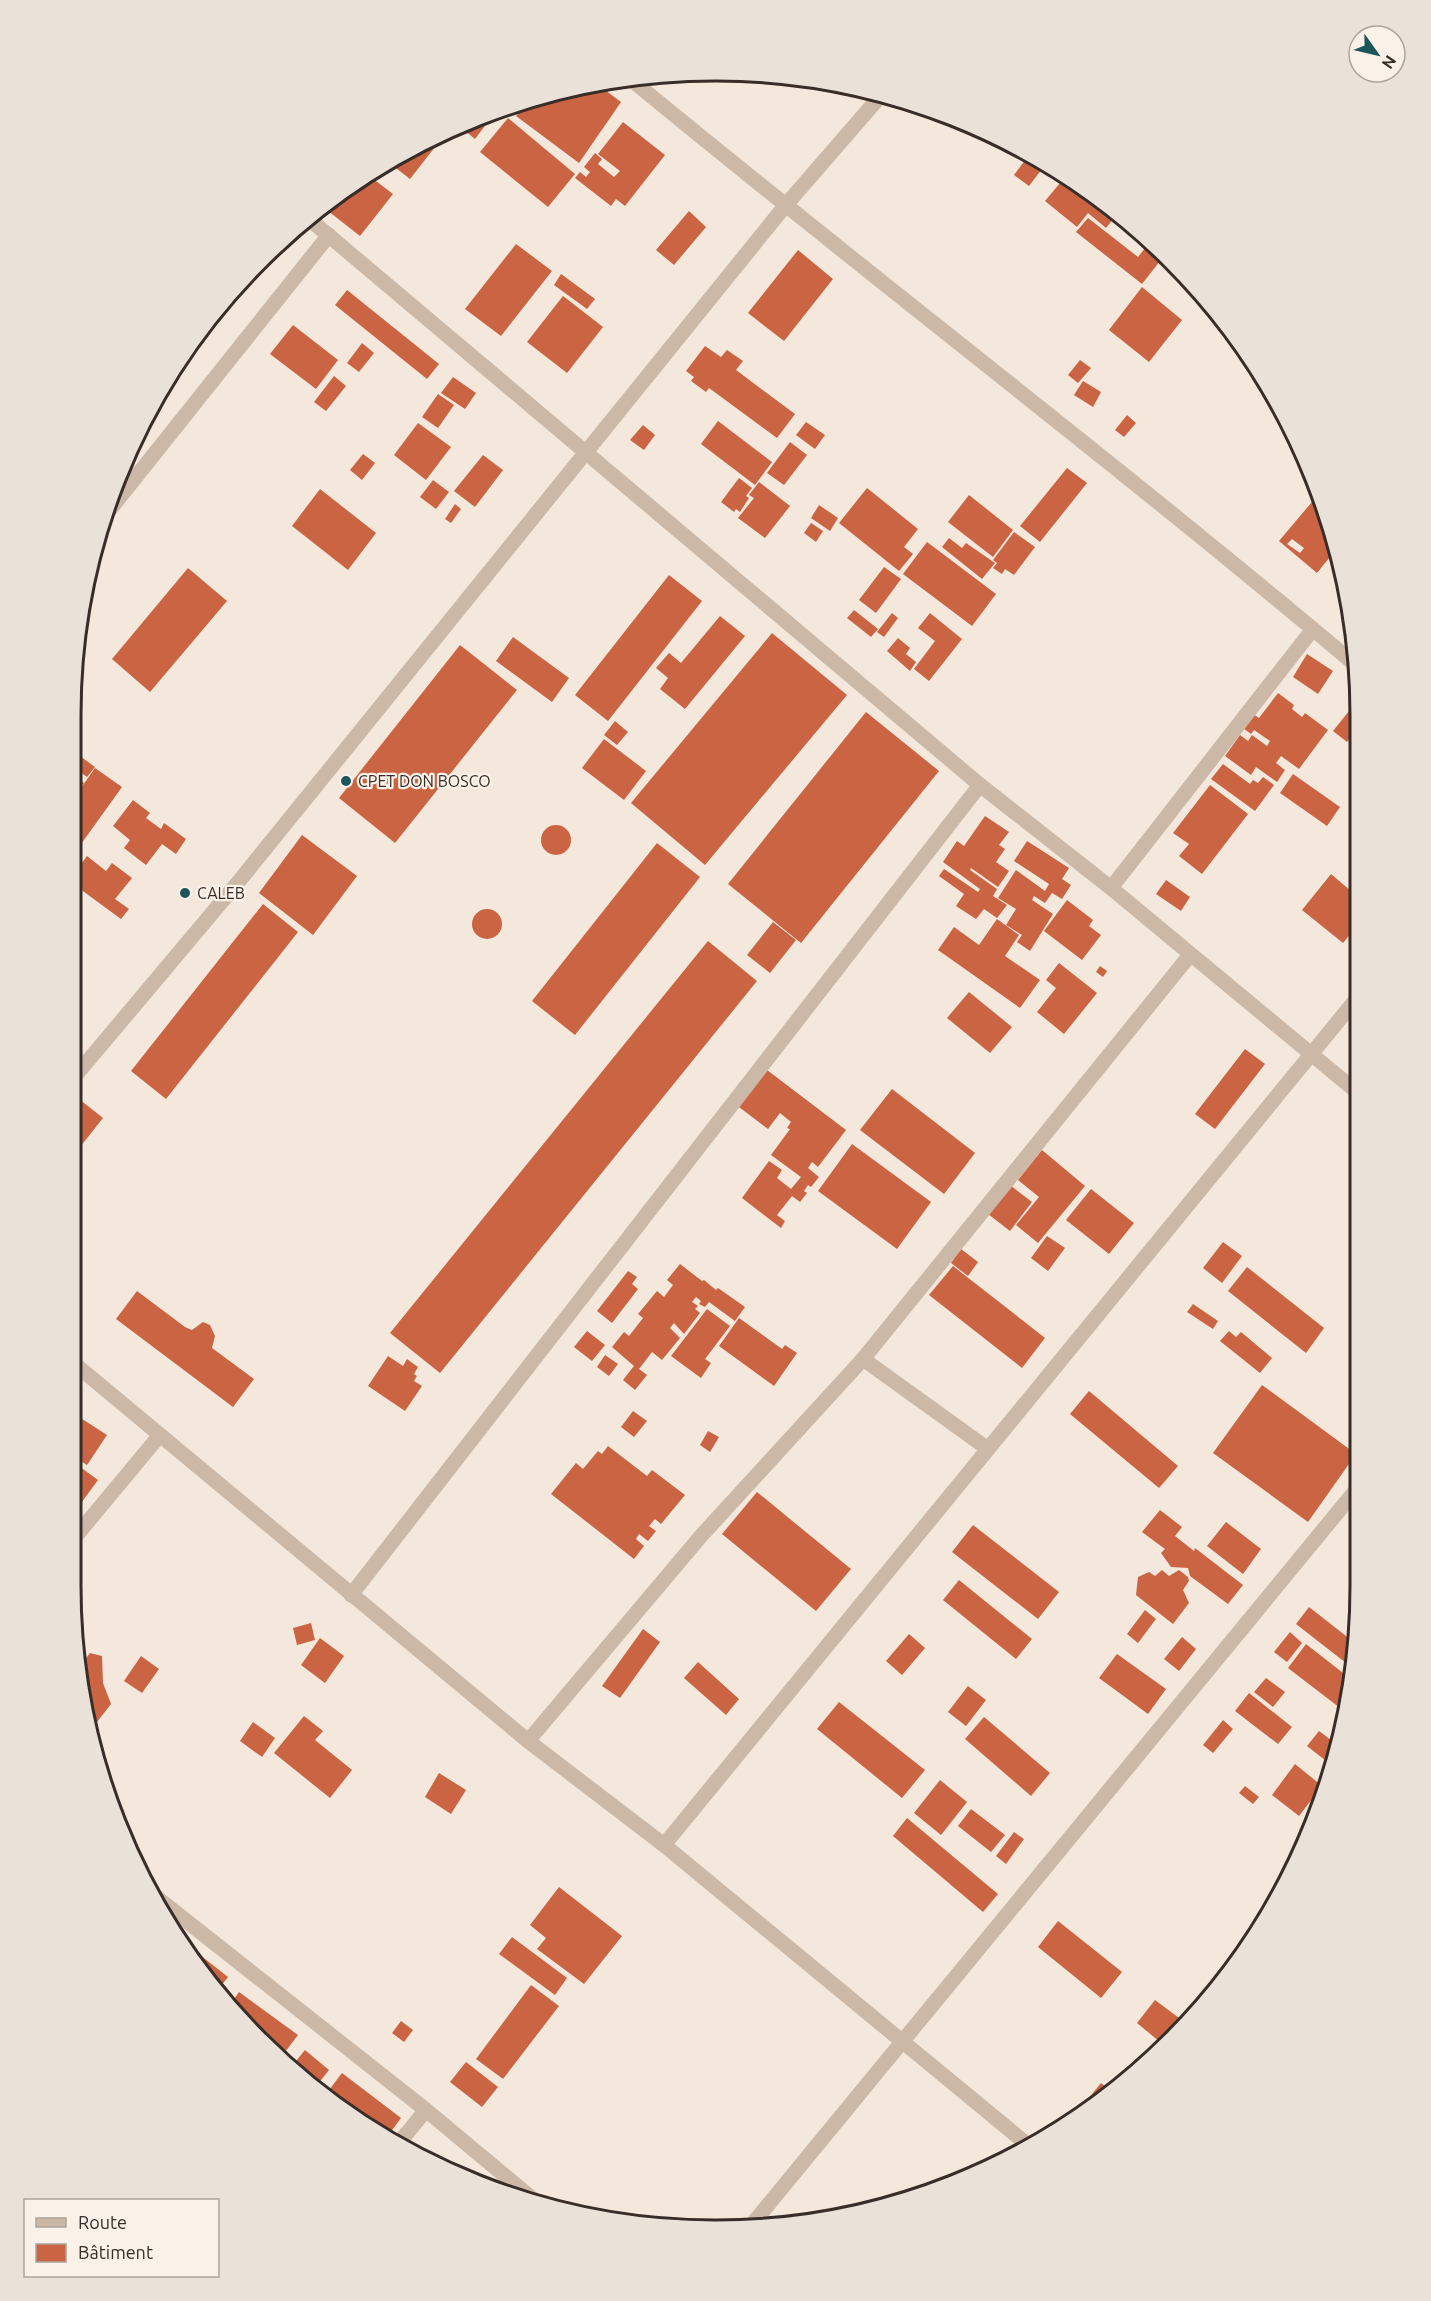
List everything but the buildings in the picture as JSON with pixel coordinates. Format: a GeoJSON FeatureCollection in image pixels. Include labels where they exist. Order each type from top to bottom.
{"type":"FeatureCollection","features":[{"type":"Feature","properties":{"kind":"street"},"geometry":{"type":"LineString","coordinates":[[638,85],[784,206],[1111,464],[1347,658]]}},
{"type":"Feature","properties":{"kind":"street"},"geometry":{"type":"LineString","coordinates":[[81,1069],[240,880],[588,452],[784,206],[875,102]]}},
{"type":"Feature","properties":{"kind":"street"},"geometry":{"type":"LineString","coordinates":[[315,224],[980,785],[1111,888],[1350,1086]]}},
{"type":"Feature","properties":{"kind":"street"},"geometry":{"type":"LineString","coordinates":[[121,496],[329,235]]}},
{"type":"Feature","properties":{"kind":"street"},"geometry":{"type":"LineString","coordinates":[[1111,888],[1313,629]]}},
{"type":"Feature","properties":{"kind":"street"},"geometry":{"type":"LineString","coordinates":[[351,1594],[673,1184],[980,785]]}},
{"type":"Feature","properties":{"kind":"street"},"geometry":{"type":"LineString","coordinates":[[528,1740],[701,1536],[864,1359],[1190,955]]}},
{"type":"Feature","properties":{"kind":"street"},"geometry":{"type":"LineString","coordinates":[[664,1845],[1350,1007]]}},
{"type":"Feature","properties":{"kind":"street"},"geometry":{"type":"LineString","coordinates":[[864,1359],[988,1449]]}},
{"type":"Feature","properties":{"kind":"street"},"geometry":{"type":"LineString","coordinates":[[81,1369],[528,1740],[664,1845],[1023,2141]]}},
{"type":"Feature","properties":{"kind":"street"},"geometry":{"type":"LineString","coordinates":[[81,1530],[160,1435]]}},
{"type":"Feature","properties":{"kind":"street"},"geometry":{"type":"LineString","coordinates":[[756,2219],[1350,1497]]}},
{"type":"Feature","properties":{"kind":"street"},"geometry":{"type":"LineString","coordinates":[[181,1926],[426,2110],[520,2189]]}},
{"type":"Feature","properties":{"kind":"street"},"geometry":{"type":"LineString","coordinates":[[403,2138],[426,2110]]}},
{"type":"Feature","properties":{"kind":"place","name":"CPET DON BOSCO"},"geometry":{"type":"Point","coordinates":[346,781]}},
{"type":"Feature","properties":{"kind":"place","name":"CALEB"},"geometry":{"type":"Point","coordinates":[185,893]}}]}
